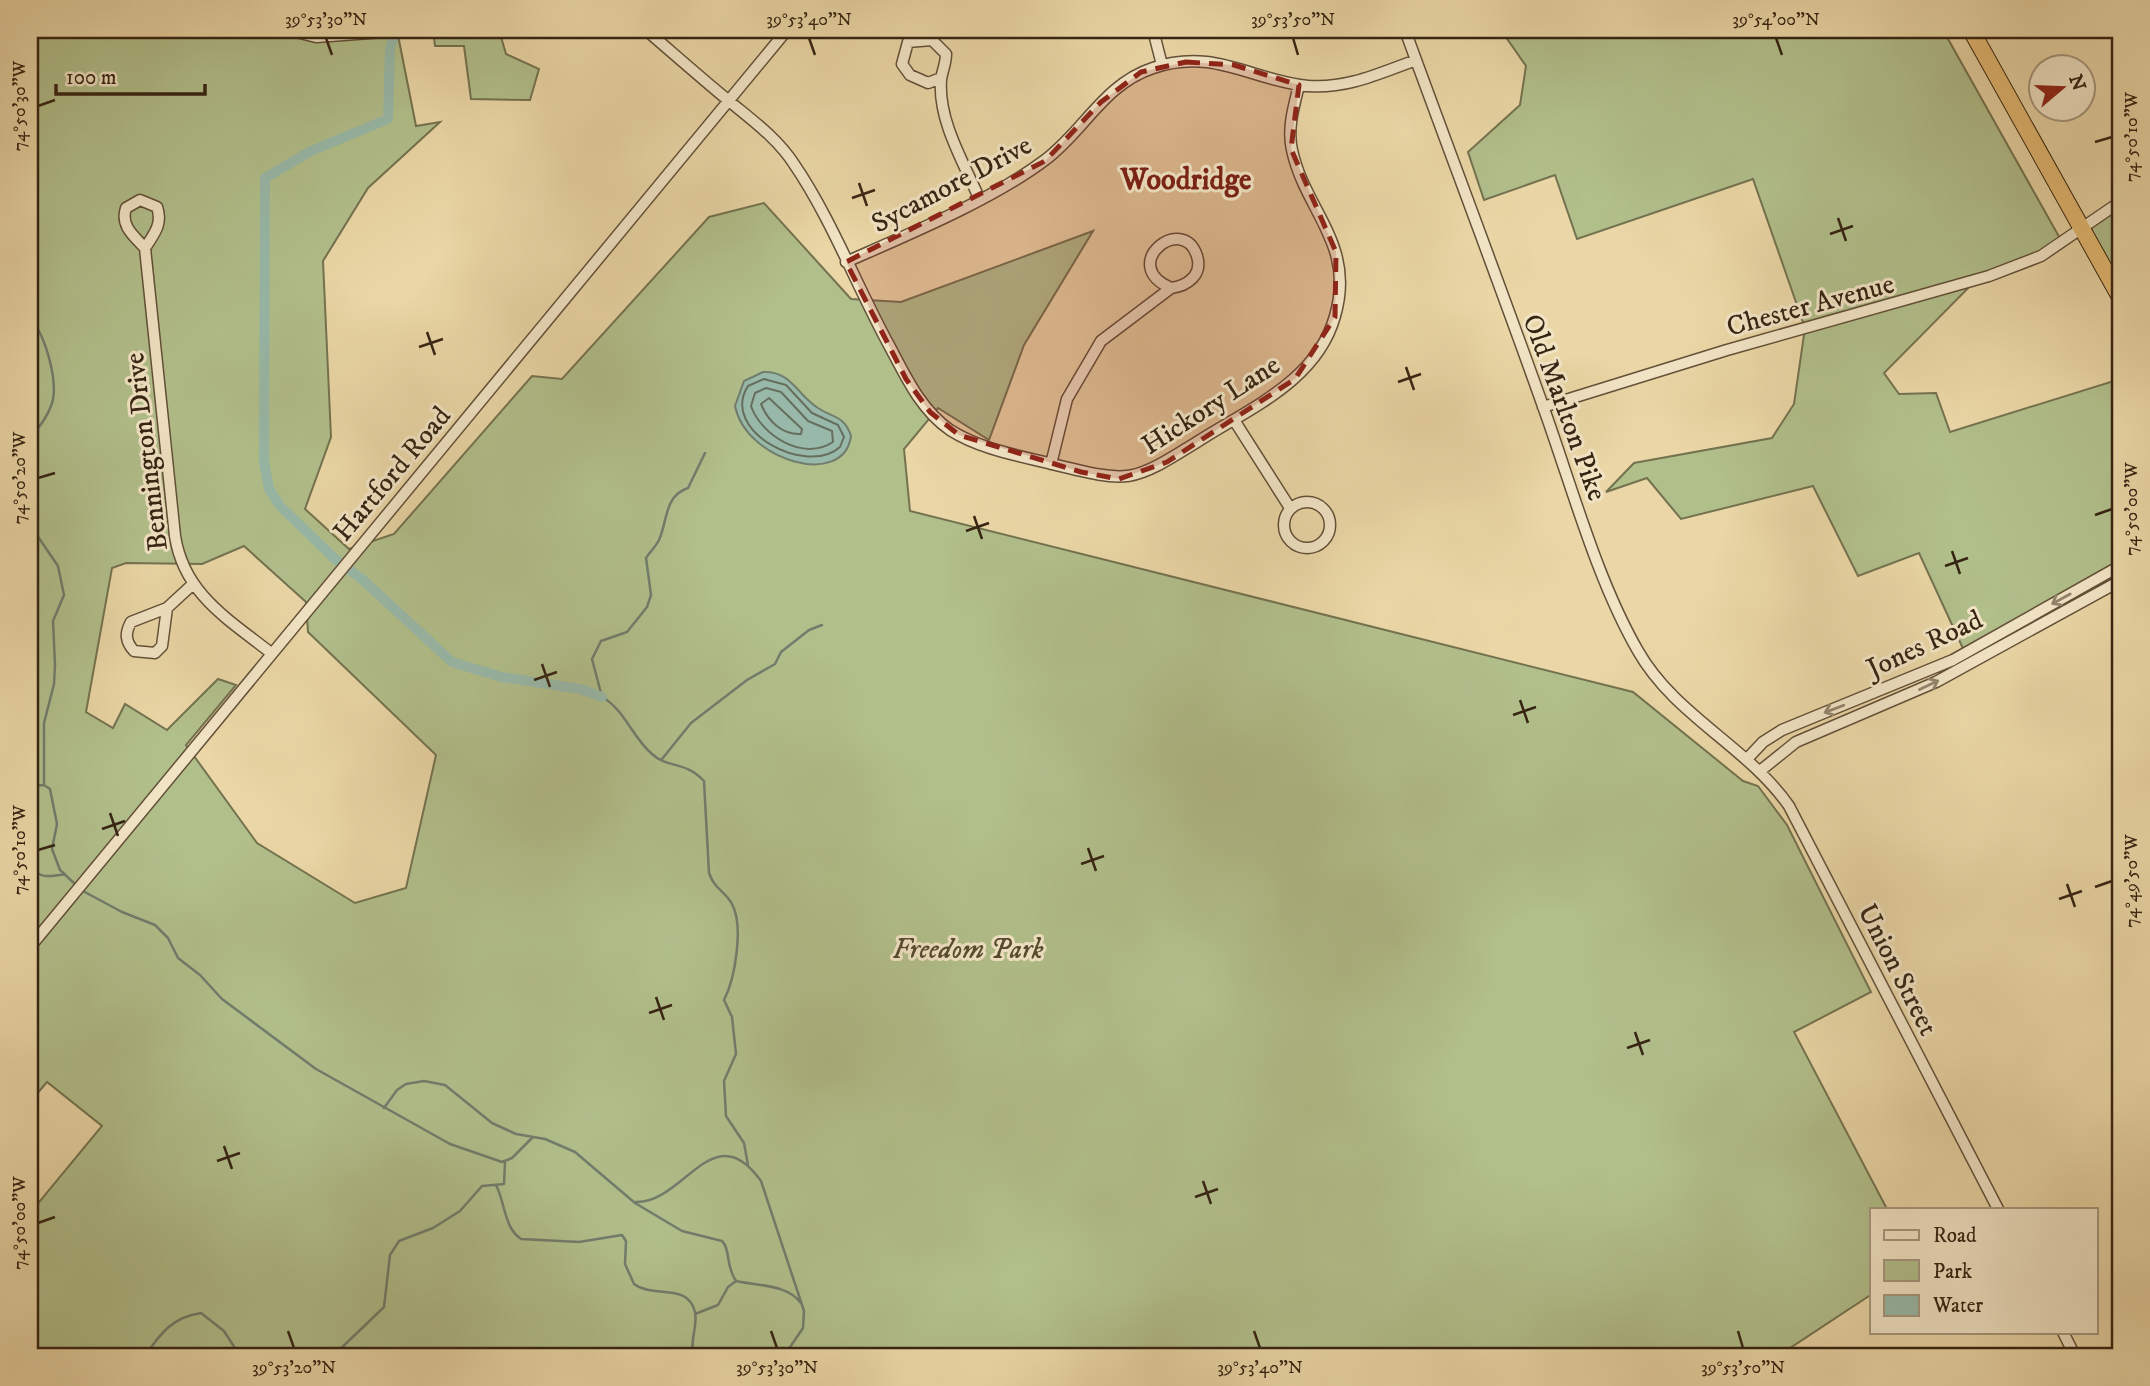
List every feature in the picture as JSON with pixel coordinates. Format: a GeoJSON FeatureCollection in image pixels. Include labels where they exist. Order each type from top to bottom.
{"type":"FeatureCollection","features":[{"type":"Feature","properties":{"kind":"highway"},"geometry":{"type":"LineString","coordinates":[[1971,30],[2120,297]]}},
{"type":"Feature","properties":{"kind":"street"},"geometry":{"type":"LineString","coordinates":[[288,30],[316,37],[411,30]]}},
{"type":"Feature","properties":{"kind":"street","name":"Hickory Lane"},"geometry":{"type":"LineString","coordinates":[[646,30],[775,140],[794,164],[906,379],[930,412],[949,429],[971,440],[1107,478],[1131,478],[1167,462],[1276,393],[1303,370],[1325,340],[1338,305],[1338,265],[1332,239],[1292,149],[1290,121],[1299,85]]}},
{"type":"Feature","properties":{"kind":"street","name":"Hartford Road"},"geometry":{"type":"LineString","coordinates":[[30,947],[787,30]]}},
{"type":"Feature","properties":{"kind":"street"},"geometry":{"type":"LineString","coordinates":[[1153,30],[1161,65]]}},
{"type":"Feature","properties":{"kind":"street","name":"Old Marlton Pike"},"geometry":{"type":"LineString","coordinates":[[1405,30],[1589,537],[1639,653],[1681,705],[1747,759]]}},
{"type":"Feature","properties":{"kind":"street"},"geometry":{"type":"LineString","coordinates":[[941,78],[928,83],[910,75],[902,64],[908,43],[922,39],[939,44],[946,54],[946,69],[941,78],[951,133],[979,198]]}},
{"type":"Feature","properties":{"kind":"street","name":"Sycamore Drive"},"geometry":{"type":"LineString","coordinates":[[846,262],[883,247],[1045,161],[1120,85],[1161,65],[1197,62],[1234,65],[1299,85],[1330,86],[1360,81],[1416,60]]}},
{"type":"Feature","properties":{"kind":"street","name":"Chester Avenue"},"geometry":{"type":"LineString","coordinates":[[1544,407],[1727,350],[1976,281],[2042,256],[2120,202]]}},
{"type":"Feature","properties":{"kind":"street"},"geometry":{"type":"LineString","coordinates":[[1051,464],[1068,399],[1101,341],[1171,288],[1182,287],[1192,280],[1198,270],[1198,258],[1193,248],[1184,241],[1172,239],[1161,243],[1153,251],[1150,263],[1152,274],[1160,283],[1171,288]]}},
{"type":"Feature","properties":{"kind":"street","name":"Bennington Drive"},"geometry":{"type":"LineString","coordinates":[[145,248],[175,536],[181,564],[192,585],[271,653]]}},
{"type":"Feature","properties":{"kind":"street"},"geometry":{"type":"LineString","coordinates":[[1234,419],[1290,508]]}},
{"type":"Feature","properties":{"kind":"street"},"geometry":{"type":"LineString","coordinates":[[1302,502],[1316,503],[1326,511],[1331,524],[1328,537],[1318,547],[1305,549],[1292,544],[1284,533],[1284,519],[1290,508],[1302,502]]}},
{"type":"Feature","properties":{"kind":"street","name":"Jones Road"},"geometry":{"type":"LineString","coordinates":[[1747,759],[1763,742],[1782,730],[1953,660],[2120,566]]}},
{"type":"Feature","properties":{"kind":"street","name":"Jones Road"},"geometry":{"type":"LineString","coordinates":[[1760,771],[1796,742],[1936,682],[2120,581]]}},
{"type":"Feature","properties":{"kind":"street"},"geometry":{"type":"LineString","coordinates":[[167,608],[162,646],[155,653],[134,651],[128,643],[126,631],[131,622],[167,608],[192,585]]}},
{"type":"Feature","properties":{"kind":"street","name":"Union Street"},"geometry":{"type":"LineString","coordinates":[[1747,759],[1760,771],[1796,819],[1997,1208]]}},
{"type":"Feature","properties":{"kind":"street"},"geometry":{"type":"LineString","coordinates":[[2064,1334],[2075,1356]]}},
{"type":"Feature","properties":{"kind":"highlighted area"},"geometry":{"type":"Polygon","coordinates":[[[1186,62],[1234,65],[1299,85],[1291,149],[1336,252],[1335,317],[1295,379],[1167,462],[1119,479],[1081,472],[959,435],[930,412],[906,379],[846,262],[1045,161],[1101,102],[1141,72],[1186,62]]]}},
{"type":"Feature","properties":{"kind":"green space","name":"Freedom Park"},"geometry":{"type":"Polygon","coordinates":[[[30,30],[397,30],[416,126],[440,122],[368,188],[323,261],[331,437],[305,509],[349,549],[394,534],[532,376],[562,379],[709,217],[764,203],[851,299],[901,302],[1093,231],[1024,345],[989,440],[938,408],[904,449],[910,511],[1633,692],[1743,781],[1758,786],[1787,825],[1871,992],[1794,1032],[1886,1208],[1870,1208],[1870,1295],[1778,1356],[30,1356],[30,1213],[102,1126],[47,1082],[30,1102],[30,30]],[[244,546],[202,564],[126,563],[112,568],[86,712],[113,728],[125,704],[167,730],[218,679],[236,685],[186,745],[257,843],[355,903],[406,888],[436,755],[308,632],[306,602],[244,546]]]}},
{"type":"Feature","properties":{"kind":"green space"},"geometry":{"type":"Polygon","coordinates":[[[433,30],[499,30],[506,54],[539,69],[530,100],[471,99],[464,46],[435,46],[433,30]]]}},
{"type":"Feature","properties":{"kind":"green space"},"geometry":{"type":"Polygon","coordinates":[[[1501,30],[1943,30],[2062,242],[1981,275],[1884,373],[1899,394],[1936,393],[1950,432],[2120,379],[2120,573],[1966,655],[1919,553],[1858,576],[1813,486],[1681,519],[1647,478],[1606,492],[1634,463],[1772,438],[1794,404],[1805,328],[1753,179],[1577,239],[1555,175],[1484,200],[1468,152],[1520,105],[1526,66],[1501,30]]]}},
{"type":"Feature","properties":{"kind":"green space"},"geometry":{"type":"Polygon","coordinates":[[[2120,202],[2120,297],[2083,230],[2120,202]]]}},
{"type":"Feature","properties":{"kind":"water"},"geometry":{"type":"Polygon","coordinates":[[[763,372],[781,375],[811,403],[842,421],[851,436],[844,452],[831,461],[814,464],[794,462],[775,454],[757,441],[743,425],[735,406],[744,381],[763,372]]]}},
{"type":"Feature","properties":{"kind":"waterway"},"geometry":{"type":"LineString","coordinates":[[396,30],[390,48],[388,119],[311,151],[265,178],[264,462],[269,489],[280,506],[334,558],[363,580],[452,662],[501,677],[580,689],[602,697]]}},
{"type":"Feature","properties":{"kind":"waterway"},"geometry":{"type":"LineString","coordinates":[[30,318],[46,347],[54,385],[49,410],[30,438]]}},
{"type":"Feature","properties":{"kind":"waterway"},"geometry":{"type":"LineString","coordinates":[[705,453],[688,488],[680,492],[671,503],[659,540],[646,558],[651,595],[647,607],[627,632],[601,641],[592,659],[602,697],[617,709],[645,747],[658,759],[690,770],[704,781],[709,873],[732,904],[736,914],[737,952],[724,1000],[732,1017],[736,1054],[724,1081],[726,1116],[744,1143],[748,1165]]}},
{"type":"Feature","properties":{"kind":"waterway"},"geometry":{"type":"LineString","coordinates":[[30,525],[58,566],[64,595],[53,621],[54,684],[44,723],[44,785],[50,789],[57,824],[52,849],[60,870],[76,885]]}},
{"type":"Feature","properties":{"kind":"waterway"},"geometry":{"type":"LineString","coordinates":[[662,759],[691,723],[747,680],[775,664],[781,652],[809,630],[822,625]]}},
{"type":"Feature","properties":{"kind":"waterway"},"geometry":{"type":"LineString","coordinates":[[30,791],[33,786],[44,785]]}},
{"type":"Feature","properties":{"kind":"waterway"},"geometry":{"type":"LineString","coordinates":[[30,865],[41,875],[65,874]]}},
{"type":"Feature","properties":{"kind":"waterway"},"geometry":{"type":"LineString","coordinates":[[81,890],[122,912],[155,925],[168,938],[178,958],[200,975],[222,999],[316,1069],[450,1144],[502,1162],[512,1158],[532,1138]]}},
{"type":"Feature","properties":{"kind":"waterway"},"geometry":{"type":"LineString","coordinates":[[384,1108],[397,1090],[406,1084],[424,1081],[445,1085],[492,1123],[516,1134],[545,1139],[575,1152],[635,1203],[682,1231],[722,1241],[736,1281],[780,1289],[801,1303]]}},
{"type":"Feature","properties":{"kind":"waterway"},"geometry":{"type":"LineString","coordinates":[[636,1202],[653,1199],[669,1190],[713,1158],[728,1156],[744,1163],[761,1181],[804,1311],[803,1328],[784,1356]]}},
{"type":"Feature","properties":{"kind":"waterway"},"geometry":{"type":"LineString","coordinates":[[333,1356],[384,1307],[390,1255],[399,1241],[433,1228],[460,1211],[482,1186],[504,1184],[505,1162]]}},
{"type":"Feature","properties":{"kind":"waterway"},"geometry":{"type":"LineString","coordinates":[[496,1185],[508,1222],[521,1239],[579,1242],[622,1235],[626,1241],[625,1264],[634,1284],[642,1288],[678,1294],[691,1303],[696,1318],[692,1345],[694,1356]]}},
{"type":"Feature","properties":{"kind":"waterway"},"geometry":{"type":"LineString","coordinates":[[695,1314],[718,1305],[728,1287],[736,1281]]}},
{"type":"Feature","properties":{"kind":"waterway"},"geometry":{"type":"LineString","coordinates":[[145,1356],[174,1323],[201,1313],[224,1331],[240,1356]]}},
{"type":"Feature","properties":{"kind":"district","name":"Woodridge"},"geometry":{"type":"Point","coordinates":[1186,179]}}]}
